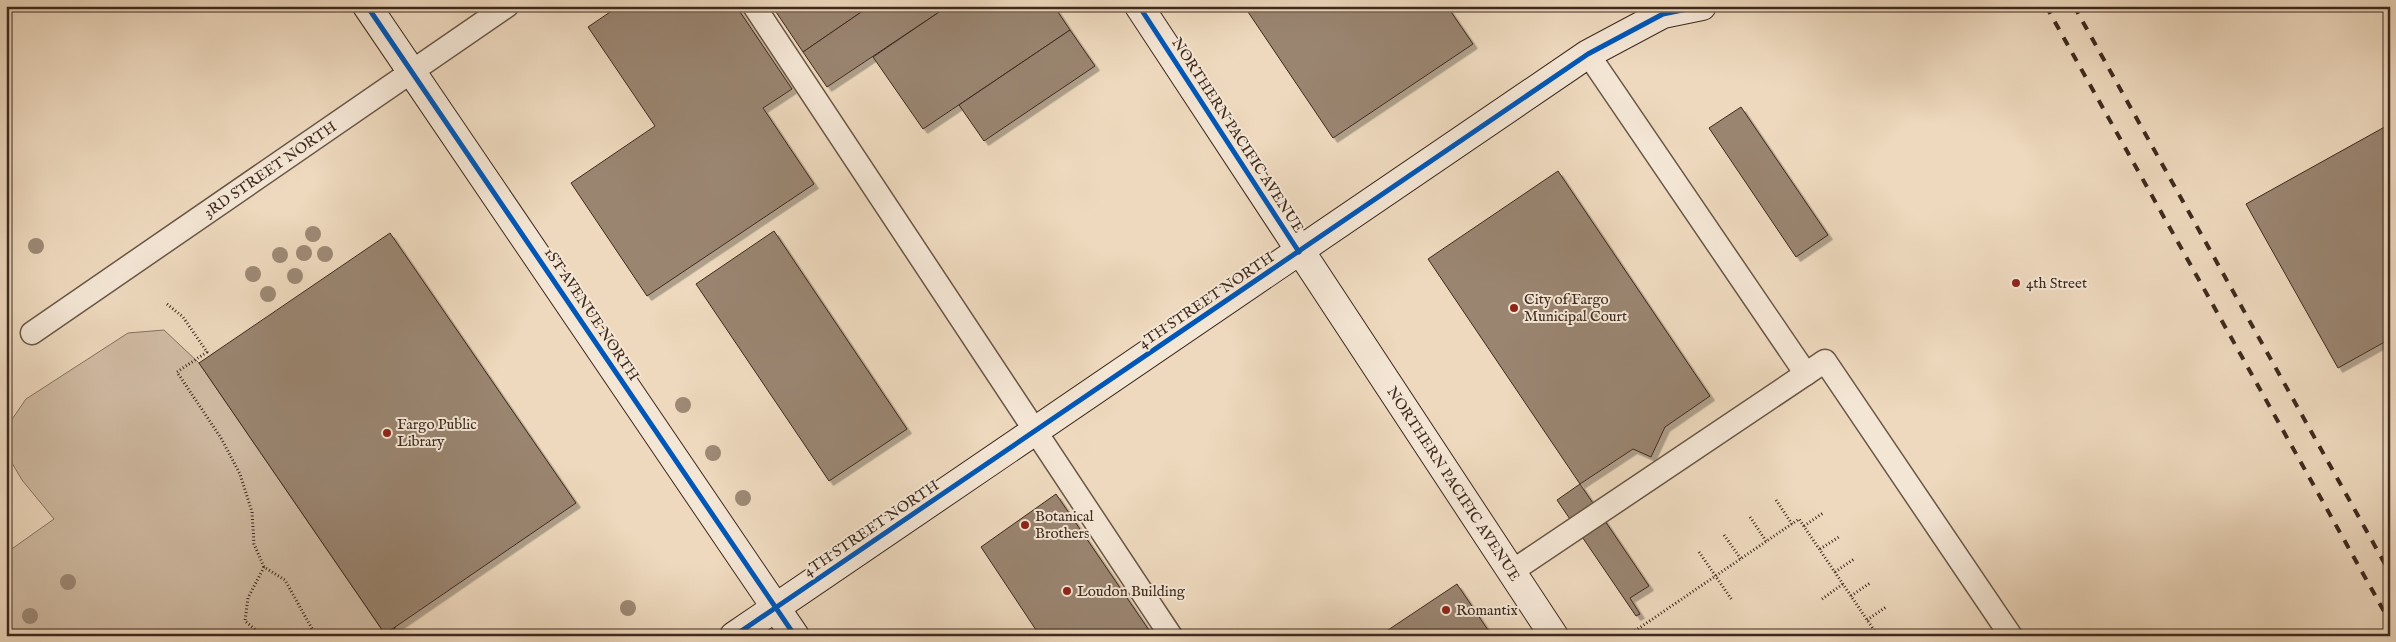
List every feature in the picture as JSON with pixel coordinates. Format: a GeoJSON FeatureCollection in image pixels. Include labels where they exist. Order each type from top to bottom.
{"type":"FeatureCollection","features":[{"type":"Feature","properties":{"kind":"street","name":"1ST AVENUE NORTH"},"geometry":{"type":"LineString","coordinates":[[367,6],[795,636]]}},
{"type":"Feature","properties":{"kind":"street","name":"NORTHERN PACIFIC AVENUE"},"geometry":{"type":"LineString","coordinates":[[1139,6],[1554,636]]}},
{"type":"Feature","properties":{"kind":"street","name":"4TH STREET NORTH"},"geometry":{"type":"LineString","coordinates":[[734,636],[1588,54],[1663,14],[1702,6]]}},
{"type":"Feature","properties":{"kind":"lane","name":"3RD STREET NORTH"},"geometry":{"type":"LineString","coordinates":[[32,333],[508,6]]}},
{"type":"Feature","properties":{"kind":"lane"},"geometry":{"type":"LineString","coordinates":[[754,6],[1171,636]]}},
{"type":"Feature","properties":{"kind":"lane"},"geometry":{"type":"LineString","coordinates":[[1588,54],[1806,374]]}},
{"type":"Feature","properties":{"kind":"lane"},"geometry":{"type":"LineString","coordinates":[[1511,572],[1825,361],[2011,636]]}},
{"type":"Feature","properties":{"kind":"path"},"geometry":{"type":"LineString","coordinates":[[167,304],[183,317],[207,352],[177,372],[220,438],[240,474],[252,512],[254,544],[264,567],[285,580],[316,636]]}},
{"type":"Feature","properties":{"kind":"path"},"geometry":{"type":"LineString","coordinates":[[1776,500],[1792,524]]}},
{"type":"Feature","properties":{"kind":"path"},"geometry":{"type":"LineString","coordinates":[[1804,526],[1823,513]]}},
{"type":"Feature","properties":{"kind":"path"},"geometry":{"type":"LineString","coordinates":[[1750,517],[1766,541]]}},
{"type":"Feature","properties":{"kind":"path"},"geometry":{"type":"LineString","coordinates":[[1632,633],[1799,519],[1878,636]]}},
{"type":"Feature","properties":{"kind":"path"},"geometry":{"type":"LineString","coordinates":[[1724,535],[1740,559]]}},
{"type":"Feature","properties":{"kind":"path"},"geometry":{"type":"LineString","coordinates":[[1820,549],[1839,536]]}},
{"type":"Feature","properties":{"kind":"path"},"geometry":{"type":"LineString","coordinates":[[1699,552],[1732,600]]}},
{"type":"Feature","properties":{"kind":"path"},"geometry":{"type":"LineString","coordinates":[[1835,572],[1854,560]]}},
{"type":"Feature","properties":{"kind":"path"},"geometry":{"type":"LineString","coordinates":[[263,636],[246,621],[248,598],[264,567]]}},
{"type":"Feature","properties":{"kind":"path"},"geometry":{"type":"LineString","coordinates":[[1851,596],[1870,583]]}},
{"type":"Feature","properties":{"kind":"path"},"geometry":{"type":"LineString","coordinates":[[1822,599],[1843,584]]}},
{"type":"Feature","properties":{"kind":"path"},"geometry":{"type":"LineString","coordinates":[[1867,620],[1886,607]]}},
{"type":"Feature","properties":{"kind":"path"},"geometry":{"type":"LineString","coordinates":[[394,628],[400,636]]}},
{"type":"Feature","properties":{"kind":"path"},"geometry":{"type":"LineString","coordinates":[[1898,636],[1903,632]]}},
{"type":"Feature","properties":{"kind":"shaded area"},"geometry":{"type":"Polygon","coordinates":[[[164,330],[199,363],[386,636],[6,636],[6,553],[54,519],[22,480],[6,453],[6,428],[26,399],[128,333],[164,330]]]}},
{"type":"Feature","properties":{"kind":"building"},"geometry":{"type":"Polygon","coordinates":[[[619,6],[736,6],[792,89],[763,108],[814,184],[647,296],[571,183],[655,126],[588,27],[619,6]]]}},
{"type":"Feature","properties":{"kind":"building"},"geometry":{"type":"Polygon","coordinates":[[[772,6],[870,6],[803,52],[772,6]]]}},
{"type":"Feature","properties":{"kind":"building"},"geometry":{"type":"Polygon","coordinates":[[[870,6],[948,6],[827,87],[803,52],[870,6]]]}},
{"type":"Feature","properties":{"kind":"building"},"geometry":{"type":"Polygon","coordinates":[[[948,6],[1054,6],[1070,30],[923,129],[873,57],[948,6]]]}},
{"type":"Feature","properties":{"kind":"building"},"geometry":{"type":"Polygon","coordinates":[[[1244,6],[1447,6],[1473,44],[1333,138],[1244,6]]]}},
{"type":"Feature","properties":{"kind":"building"},"geometry":{"type":"Polygon","coordinates":[[[1070,30],[1095,66],[984,141],[959,105],[1070,30]]]}},
{"type":"Feature","properties":{"kind":"building"},"geometry":{"type":"Polygon","coordinates":[[[1741,107],[1828,235],[1796,257],[1709,128],[1741,107]]]}},
{"type":"Feature","properties":{"kind":"building"},"geometry":{"type":"Polygon","coordinates":[[[2390,124],[2390,339],[2338,368],[2246,204],[2390,124]]]}},
{"type":"Feature","properties":{"kind":"building"},"geometry":{"type":"Polygon","coordinates":[[[1558,171],[1710,396],[1665,427],[1651,457],[1633,449],[1580,484],[1428,259],[1558,171]]]}},
{"type":"Feature","properties":{"kind":"building"},"geometry":{"type":"Polygon","coordinates":[[[774,231],[907,429],[829,481],[696,284],[774,231]]]}},
{"type":"Feature","properties":{"kind":"building","name":"Fargo Public Library"},"geometry":{"type":"Polygon","coordinates":[[[390,233],[576,503],[385,634],[199,363],[390,233]]]}},
{"type":"Feature","properties":{"kind":"building"},"geometry":{"type":"Polygon","coordinates":[[[1580,484],[1649,586],[1630,598],[1640,614],[1636,616],[1557,500],[1580,484]]]}},
{"type":"Feature","properties":{"kind":"building","name":"Loudon Building"},"geometry":{"type":"Polygon","coordinates":[[[1056,494],[1153,636],[1040,636],[981,547],[1056,494]]]}},
{"type":"Feature","properties":{"kind":"building","name":"Romantix"},"geometry":{"type":"Polygon","coordinates":[[[1457,584],[1492,636],[1379,636],[1457,584]]]}},
{"type":"Feature","properties":{"kind":"railway"},"geometry":{"type":"LineString","coordinates":[[2046,6],[2390,622]]}},
{"type":"Feature","properties":{"kind":"railway"},"geometry":{"type":"LineString","coordinates":[[2074,6],[2390,573]]}},
{"type":"Feature","properties":{"kind":"cycle path"},"geometry":{"type":"LineString","coordinates":[[367,6],[795,636]]}},
{"type":"Feature","properties":{"kind":"cycle path"},"geometry":{"type":"LineString","coordinates":[[1139,6],[1299,252]]}},
{"type":"Feature","properties":{"kind":"cycle path"},"geometry":{"type":"LineString","coordinates":[[734,636],[1588,54],[1663,14],[1702,6]]}},
{"type":"Feature","properties":{"kind":"place","name":"4th Street"},"geometry":{"type":"Point","coordinates":[2016,283]}},
{"type":"Feature","properties":{"kind":"place","name":"City of Fargo Municipal Court"},"geometry":{"type":"Point","coordinates":[1514,308]}},
{"type":"Feature","properties":{"kind":"place","name":"Fargo Public Library"},"geometry":{"type":"Point","coordinates":[387,433]}},
{"type":"Feature","properties":{"kind":"place","name":"Botanical Brothers"},"geometry":{"type":"Point","coordinates":[1025,525]}},
{"type":"Feature","properties":{"kind":"place","name":"Loudon Building"},"geometry":{"type":"Point","coordinates":[1067,591]}},
{"type":"Feature","properties":{"kind":"place","name":"Romantix"},"geometry":{"type":"Point","coordinates":[1446,610]}}]}
